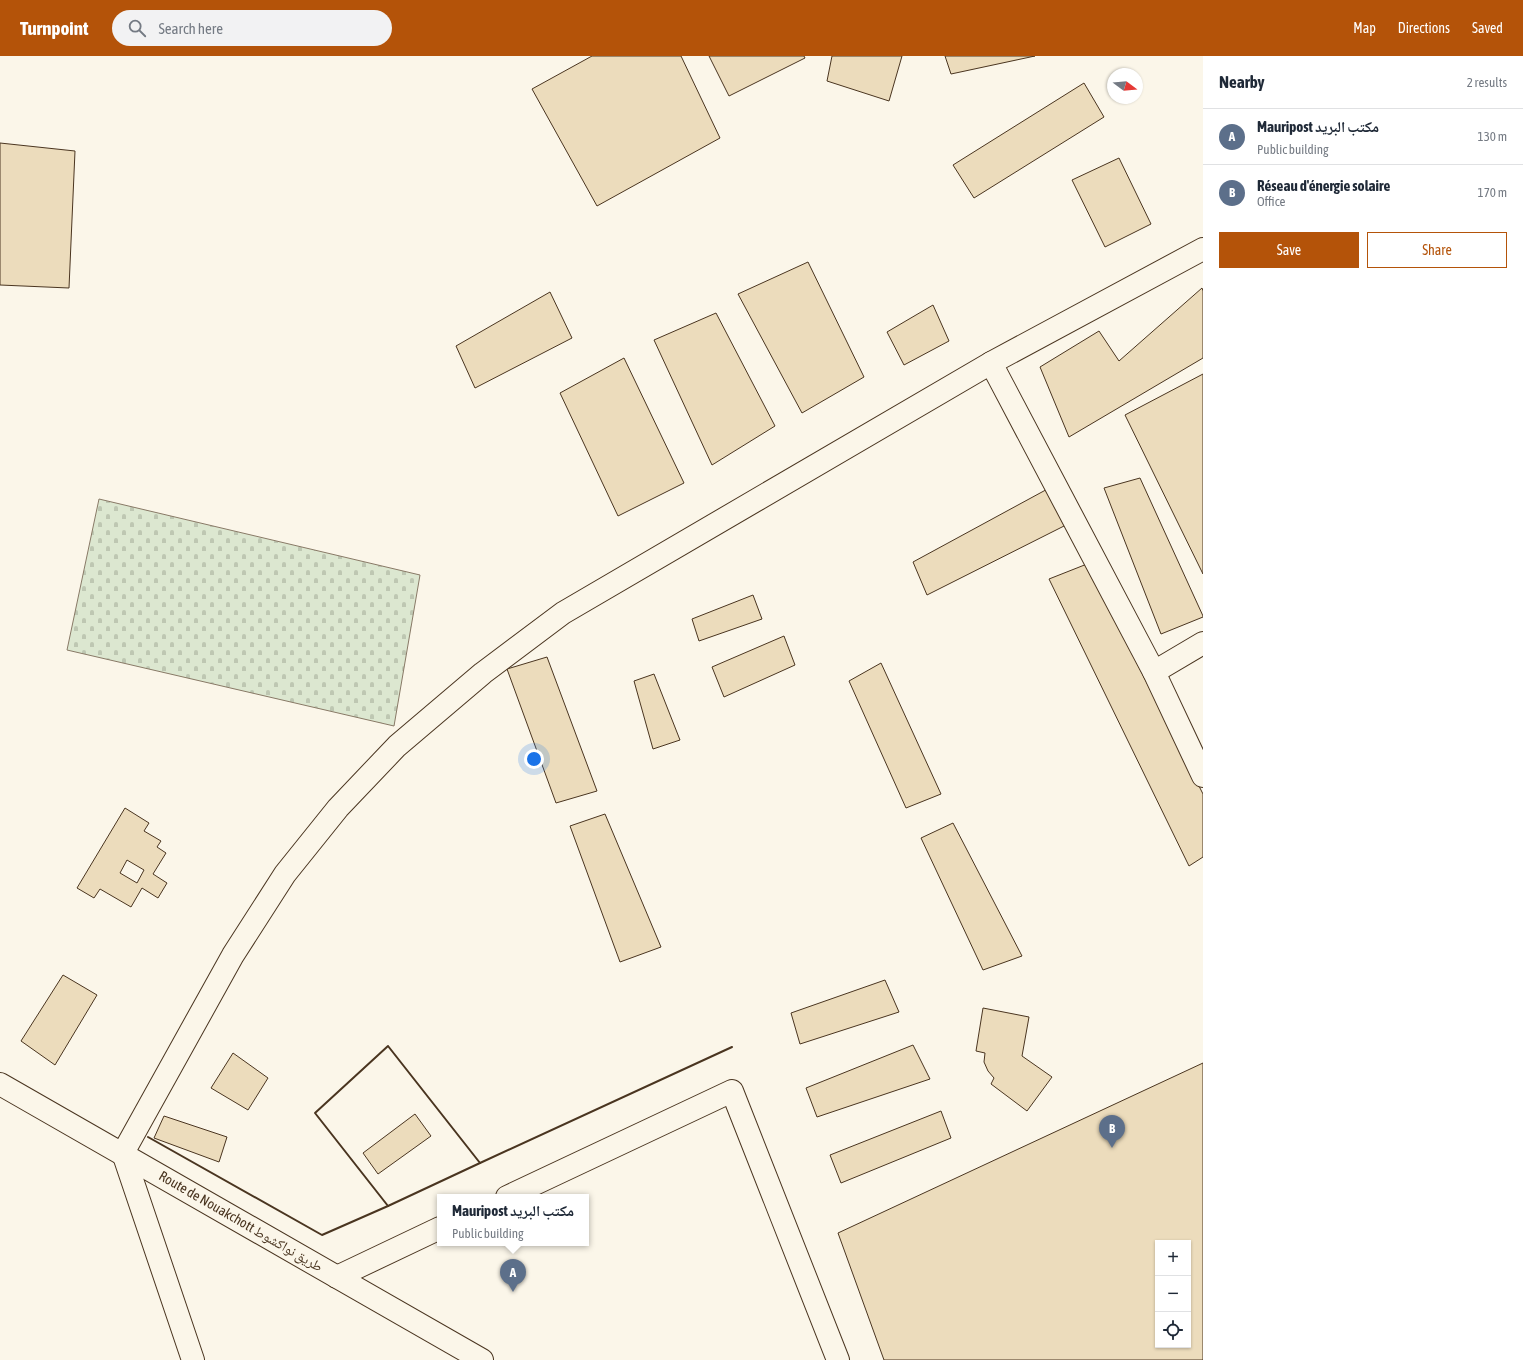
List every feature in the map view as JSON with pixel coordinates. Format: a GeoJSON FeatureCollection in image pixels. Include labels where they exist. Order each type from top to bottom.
{"type":"FeatureCollection","features":[{"type":"Feature","properties":{"kind":"main road"},"geometry":{"type":"LineString","coordinates":[[193,1360],[123,1153],[233,955],[285,874],[338,808],[397,746],[483,672],[563,613],[991,363],[1203,250]]}},
{"type":"Feature","properties":{"kind":"main road"},"geometry":{"type":"LineString","coordinates":[[991,363],[1154,672],[1203,776]]}},
{"type":"Feature","properties":{"kind":"main road"},"geometry":{"type":"LineString","coordinates":[[1154,672],[1203,643]]}},
{"type":"Feature","properties":{"kind":"main road","name":"Route de Nouakchott طريق نواكشوط"},"geometry":{"type":"LineString","coordinates":[[0,1084],[123,1153],[482,1360]]}},
{"type":"Feature","properties":{"kind":"main road"},"geometry":{"type":"LineString","coordinates":[[513,1194],[732,1091],[838,1360]]}},
{"type":"Feature","properties":{"kind":"main road"},"geometry":{"type":"LineString","coordinates":[[337,1277],[437,1229]]}},
{"type":"Feature","properties":{"kind":"green space"},"geometry":{"type":"Polygon","coordinates":[[[99,499],[420,575],[394,726],[67,650],[99,499]]]}},
{"type":"Feature","properties":{"kind":"building"},"geometry":{"type":"Polygon","coordinates":[[[592,56],[681,56],[720,138],[597,206],[532,89],[592,56]]]}},
{"type":"Feature","properties":{"kind":"building"},"geometry":{"type":"Polygon","coordinates":[[[709,56],[804,56],[805,58],[729,96],[709,56]]]}},
{"type":"Feature","properties":{"kind":"building"},"geometry":{"type":"Polygon","coordinates":[[[832,56],[902,56],[889,101],[827,81],[832,56]]]}},
{"type":"Feature","properties":{"kind":"building"},"geometry":{"type":"Polygon","coordinates":[[[945,56],[1035,56],[951,74],[945,56]]]}},
{"type":"Feature","properties":{"kind":"building"},"geometry":{"type":"Polygon","coordinates":[[[1084,83],[1104,117],[974,198],[953,165],[1084,83]]]}},
{"type":"Feature","properties":{"kind":"building"},"geometry":{"type":"Polygon","coordinates":[[[0,143],[75,151],[69,288],[0,285],[0,143]]]}},
{"type":"Feature","properties":{"kind":"building"},"geometry":{"type":"Polygon","coordinates":[[[1119,158],[1151,224],[1105,247],[1072,180],[1119,158]]]}},
{"type":"Feature","properties":{"kind":"building"},"geometry":{"type":"Polygon","coordinates":[[[808,262],[864,377],[802,413],[738,294],[808,262]]]}},
{"type":"Feature","properties":{"kind":"building"},"geometry":{"type":"Polygon","coordinates":[[[1202,288],[1203,358],[1069,437],[1040,367],[1099,331],[1119,361],[1202,288]]]}},
{"type":"Feature","properties":{"kind":"building"},"geometry":{"type":"Polygon","coordinates":[[[550,292],[572,338],[475,388],[456,346],[550,292]]]}},
{"type":"Feature","properties":{"kind":"building"},"geometry":{"type":"Polygon","coordinates":[[[933,305],[949,341],[904,365],[887,332],[933,305]]]}},
{"type":"Feature","properties":{"kind":"building"},"geometry":{"type":"Polygon","coordinates":[[[716,313],[775,426],[712,465],[654,340],[716,313]]]}},
{"type":"Feature","properties":{"kind":"building"},"geometry":{"type":"Polygon","coordinates":[[[624,358],[684,483],[618,516],[560,393],[624,358]]]}},
{"type":"Feature","properties":{"kind":"building"},"geometry":{"type":"Polygon","coordinates":[[[1203,374],[1203,574],[1125,415],[1203,374]]]}},
{"type":"Feature","properties":{"kind":"building"},"geometry":{"type":"Polygon","coordinates":[[[1140,478],[1203,616],[1161,634],[1104,488],[1140,478]]]}},
{"type":"Feature","properties":{"kind":"building"},"geometry":{"type":"Polygon","coordinates":[[[1053,486],[1068,524],[927,595],[913,562],[1053,486]]]}},
{"type":"Feature","properties":{"kind":"building"},"geometry":{"type":"Polygon","coordinates":[[[1087,564],[1203,794],[1203,857],[1189,866],[1049,579],[1087,564]]]}},
{"type":"Feature","properties":{"kind":"building"},"geometry":{"type":"Polygon","coordinates":[[[753,595],[762,619],[699,641],[692,619],[753,595]]]}},
{"type":"Feature","properties":{"kind":"building"},"geometry":{"type":"Polygon","coordinates":[[[784,636],[795,665],[724,697],[712,667],[784,636]]]}},
{"type":"Feature","properties":{"kind":"building"},"geometry":{"type":"Polygon","coordinates":[[[547,657],[597,791],[556,803],[507,669],[547,657]]]}},
{"type":"Feature","properties":{"kind":"building"},"geometry":{"type":"Polygon","coordinates":[[[881,663],[941,794],[906,808],[849,681],[881,663]]]}},
{"type":"Feature","properties":{"kind":"building"},"geometry":{"type":"Polygon","coordinates":[[[654,674],[680,740],[653,749],[634,681],[654,674]]]}},
{"type":"Feature","properties":{"kind":"building"},"geometry":{"type":"Polygon","coordinates":[[[125,808],[149,823],[144,831],[161,841],[157,847],[166,853],[153,874],[167,883],[158,898],[142,888],[131,907],[100,889],[94,898],[77,888],[125,808]],[[127,860],[120,873],[137,883],[144,870],[127,860]]]}},
{"type":"Feature","properties":{"kind":"building"},"geometry":{"type":"Polygon","coordinates":[[[605,814],[661,947],[620,962],[570,826],[605,814]]]}},
{"type":"Feature","properties":{"kind":"building"},"geometry":{"type":"Polygon","coordinates":[[[953,823],[1022,956],[983,970],[921,838],[953,823]]]}},
{"type":"Feature","properties":{"kind":"building"},"geometry":{"type":"Polygon","coordinates":[[[63,975],[97,995],[55,1065],[21,1041],[63,975]]]}},
{"type":"Feature","properties":{"kind":"building"},"geometry":{"type":"Polygon","coordinates":[[[885,980],[899,1012],[800,1044],[791,1013],[885,980]]]}},
{"type":"Feature","properties":{"kind":"building"},"geometry":{"type":"Polygon","coordinates":[[[983,1008],[1029,1017],[1022,1056],[1052,1077],[1027,1111],[991,1084],[994,1078],[988,1071],[984,1062],[985,1053],[976,1051],[983,1008]]]}},
{"type":"Feature","properties":{"kind":"building"},"geometry":{"type":"Polygon","coordinates":[[[913,1045],[930,1079],[817,1117],[806,1088],[913,1045]]]}},
{"type":"Feature","properties":{"kind":"building"},"geometry":{"type":"Polygon","coordinates":[[[233,1053],[268,1078],[248,1110],[211,1088],[233,1053]]]}},
{"type":"Feature","properties":{"kind":"building"},"geometry":{"type":"Polygon","coordinates":[[[1203,1063],[1203,1360],[884,1360],[838,1233],[1203,1063]]]}},
{"type":"Feature","properties":{"kind":"building"},"geometry":{"type":"Polygon","coordinates":[[[941,1111],[951,1138],[841,1183],[830,1155],[941,1111]]]}},
{"type":"Feature","properties":{"kind":"building"},"geometry":{"type":"Polygon","coordinates":[[[415,1114],[431,1136],[378,1174],[363,1153],[415,1114]]]}},
{"type":"Feature","properties":{"kind":"building"},"geometry":{"type":"Polygon","coordinates":[[[164,1116],[227,1137],[219,1162],[154,1138],[164,1116]]]}},
{"type":"Feature","properties":{"kind":"wall"},"geometry":{"type":"LineString","coordinates":[[388,1046],[480,1163],[388,1206],[315,1113],[388,1046]]}},
{"type":"Feature","properties":{"kind":"wall"},"geometry":{"type":"LineString","coordinates":[[480,1163],[732,1047]]}},
{"type":"Feature","properties":{"kind":"wall"},"geometry":{"type":"LineString","coordinates":[[148,1137],[322,1235],[388,1206]]}},
{"type":"Feature","properties":{"kind":"place","name":"Réseau d'énergie solaire"},"geometry":{"type":"Point","coordinates":[1112,1148]}},
{"type":"Feature","properties":{"kind":"place","name":"Mauripost مكتب البريد"},"geometry":{"type":"Point","coordinates":[513,1292]}}]}
